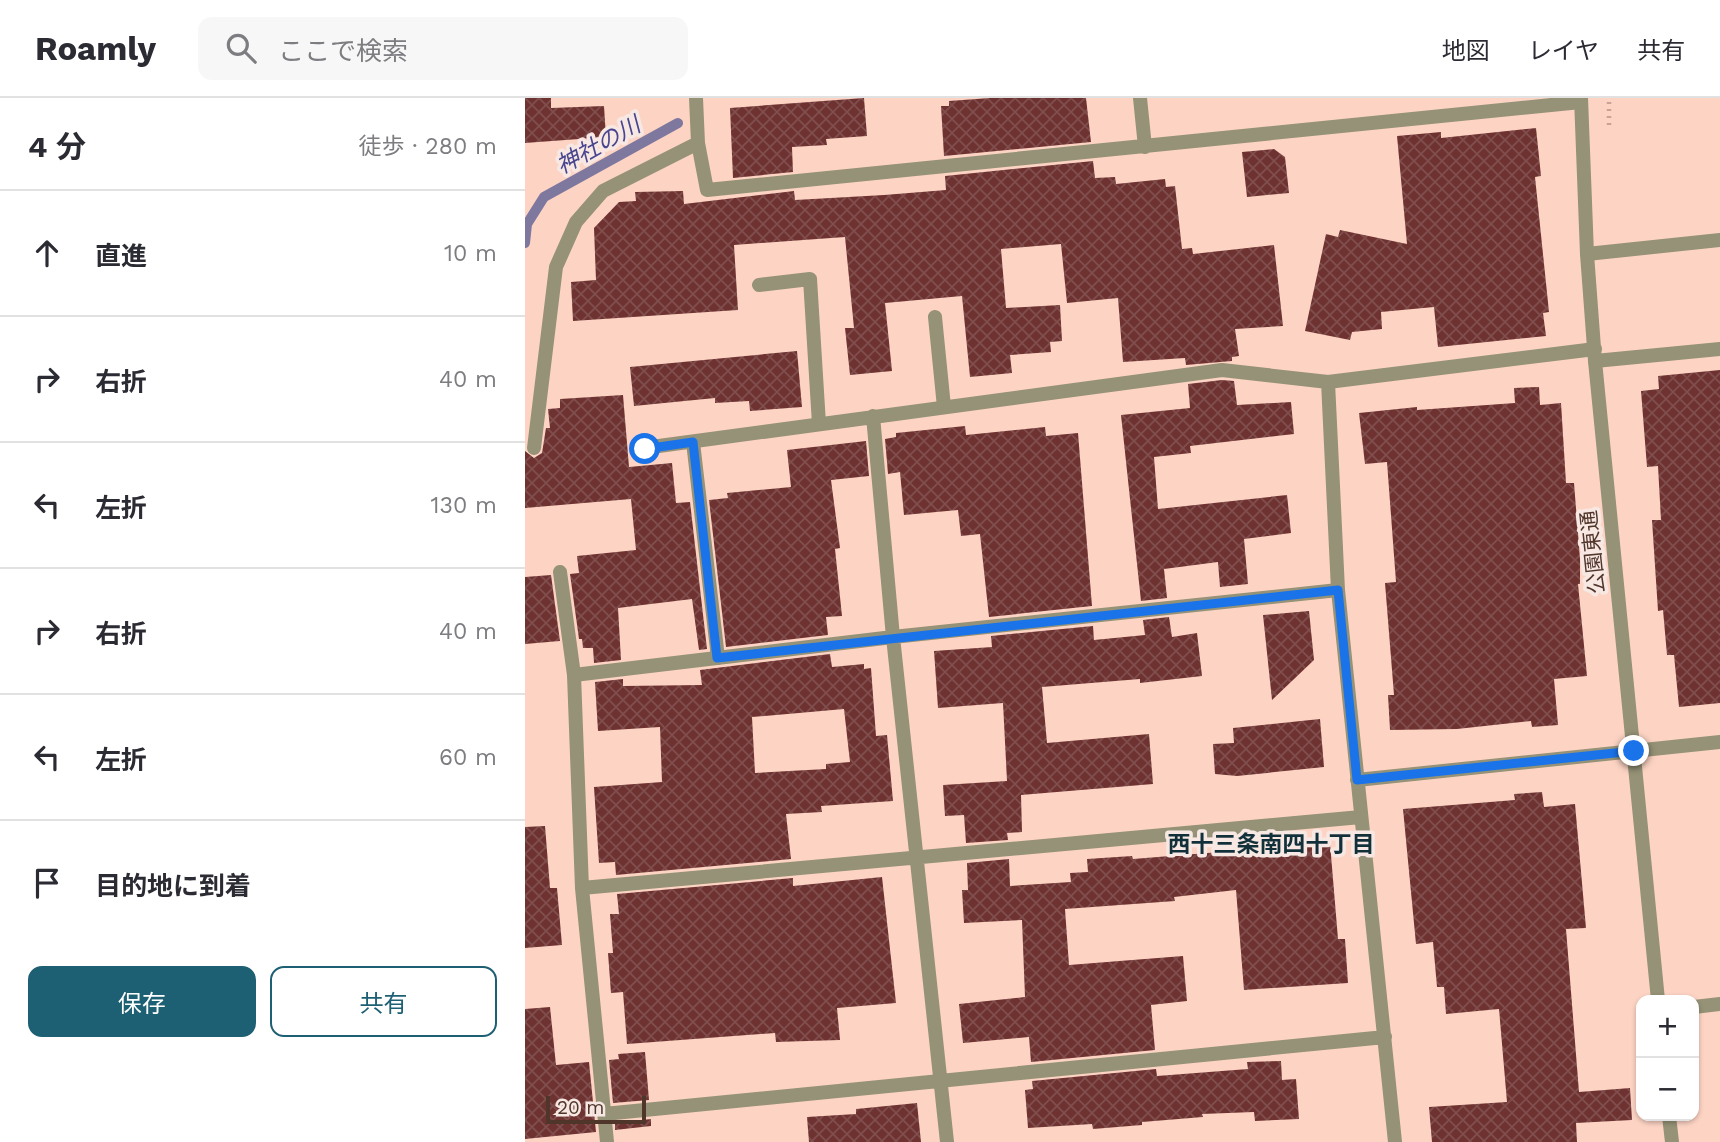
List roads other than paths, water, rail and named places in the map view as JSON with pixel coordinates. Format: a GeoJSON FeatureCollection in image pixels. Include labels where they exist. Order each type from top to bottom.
{"type":"FeatureCollection","features":[{"type":"Feature","properties":{"kind":"street"},"geometry":{"type":"LineString","coordinates":[[696,98],[698,143],[707,190],[1581,100]]}},
{"type":"Feature","properties":{"kind":"street"},"geometry":{"type":"LineString","coordinates":[[1140,98],[1145,147]]}},
{"type":"Feature","properties":{"kind":"street","name":"公園東通"},"geometry":{"type":"LineString","coordinates":[[1581,100],[1587,254],[1595,355],[1658,995]]}},
{"type":"Feature","properties":{"kind":"street"},"geometry":{"type":"LineString","coordinates":[[534,449],[556,267],[576,222],[603,191],[698,143]]}},
{"type":"Feature","properties":{"kind":"street"},"geometry":{"type":"LineString","coordinates":[[1587,254],[1720,240]]}},
{"type":"Feature","properties":{"kind":"street"},"geometry":{"type":"LineString","coordinates":[[759,285],[810,279],[819,424]]}},
{"type":"Feature","properties":{"kind":"street"},"geometry":{"type":"LineString","coordinates":[[935,317],[944,407]]}},
{"type":"Feature","properties":{"kind":"street"},"geometry":{"type":"LineString","coordinates":[[645,449],[1222,370],[1328,382],[1595,355],[1720,349]]}},
{"type":"Feature","properties":{"kind":"street"},"geometry":{"type":"LineString","coordinates":[[1328,382],[1338,590],[1395,1142]]}},
{"type":"Feature","properties":{"kind":"street"},"geometry":{"type":"LineString","coordinates":[[873,416],[893,637],[947,1142]]}},
{"type":"Feature","properties":{"kind":"street"},"geometry":{"type":"LineString","coordinates":[[693,442],[717,658]]}},
{"type":"Feature","properties":{"kind":"street"},"geometry":{"type":"LineString","coordinates":[[561,572],[574,675],[582,888],[607,1142]]}},
{"type":"Feature","properties":{"kind":"street"},"geometry":{"type":"LineString","coordinates":[[574,675],[893,637],[1338,590]]}},
{"type":"Feature","properties":{"kind":"street"},"geometry":{"type":"LineString","coordinates":[[1357,780],[1720,742]]}},
{"type":"Feature","properties":{"kind":"street"},"geometry":{"type":"LineString","coordinates":[[582,888],[916,855],[1361,817]]}},
{"type":"Feature","properties":{"kind":"street"},"geometry":{"type":"LineString","coordinates":[[1699,1006],[1720,1004]]}},
{"type":"Feature","properties":{"kind":"street"},"geometry":{"type":"LineString","coordinates":[[604,1114],[1385,1037]]}},
{"type":"Feature","properties":{"kind":"street"},"geometry":{"type":"LineString","coordinates":[[1670,1121],[1672,1142]]}},
{"type":"Feature","properties":{"kind":"waterway","name":"神社の川"},"geometry":{"type":"LineString","coordinates":[[525,243],[527,224],[544,197],[678,123]]}},
{"type":"Feature","properties":{"kind":"district","name":"西十三条南四十丁目"},"geometry":{"type":"Point","coordinates":[1271,844]}}]}
